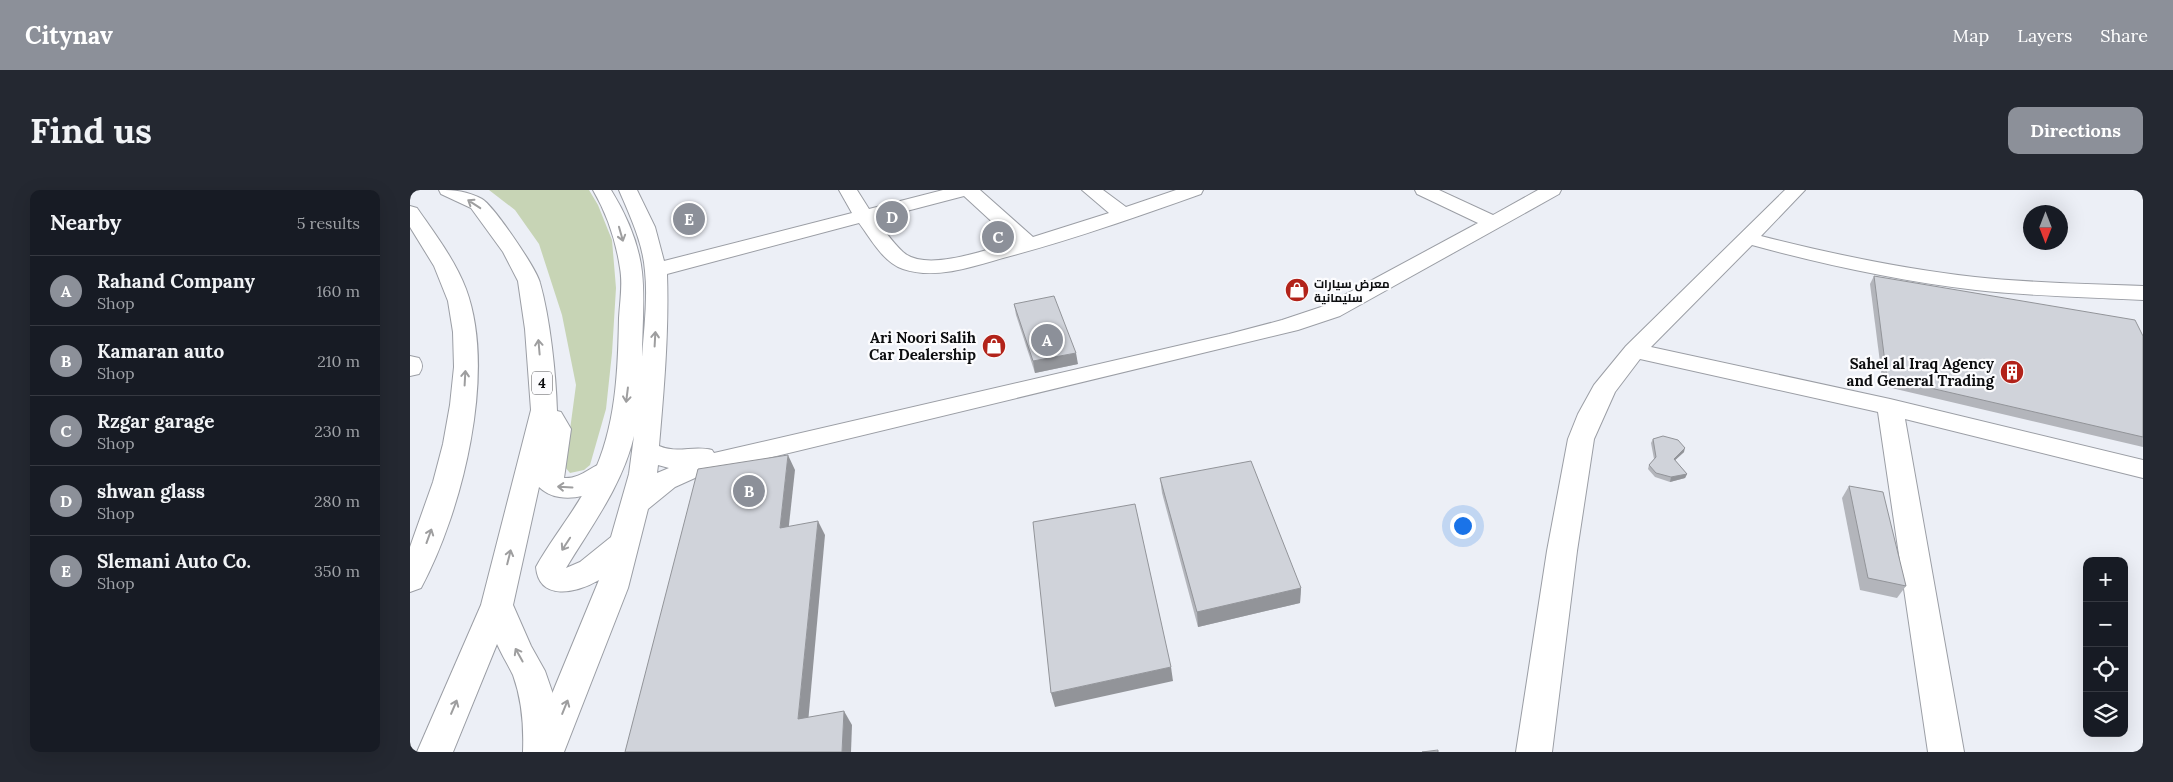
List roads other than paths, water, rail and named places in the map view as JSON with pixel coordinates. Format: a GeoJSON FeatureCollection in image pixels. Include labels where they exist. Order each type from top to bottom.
{"type":"FeatureCollection","features":[{"type":"Feature","properties":{"kind":"main road","name":"4"},"geometry":{"type":"LineString","coordinates":[[448,190],[478,204],[513,251],[529,281],[537,329],[544,410],[497,605]]}},
{"type":"Feature","properties":{"kind":"main road"},"geometry":{"type":"LineString","coordinates":[[602,190],[614,210],[631,269],[630,369],[627,398],[618,446],[608,470],[584,517],[551,567],[552,576],[556,580],[563,581],[582,576],[625,542]]}},
{"type":"Feature","properties":{"kind":"main road"},"geometry":{"type":"LineString","coordinates":[[546,752],[612,588],[643,474],[654,355],[657,305],[656,270],[645,227],[628,190]]}},
{"type":"Feature","properties":{"kind":"main road"},"geometry":{"type":"LineString","coordinates":[[848,190],[863,216],[896,257],[914,266],[937,267],[1029,245],[1124,215],[1194,190]]}},
{"type":"Feature","properties":{"kind":"main road"},"geometry":{"type":"LineString","coordinates":[[656,270],[965,190]]}},
{"type":"Feature","properties":{"kind":"main road"},"geometry":{"type":"LineString","coordinates":[[969,190],[1029,245]]}},
{"type":"Feature","properties":{"kind":"main road"},"geometry":{"type":"LineString","coordinates":[[1091,190],[1124,215]]}},
{"type":"Feature","properties":{"kind":"main road"},"geometry":{"type":"LineString","coordinates":[[1424,190],[1489,220]]}},
{"type":"Feature","properties":{"kind":"main road"},"geometry":{"type":"LineString","coordinates":[[636,503],[648,491],[665,480],[699,466],[1326,313],[1538,190]]}},
{"type":"Feature","properties":{"kind":"main road"},"geometry":{"type":"LineString","coordinates":[[1489,220],[1552,190]]}},
{"type":"Feature","properties":{"kind":"main road"},"geometry":{"type":"LineString","coordinates":[[1534,752],[1562,552],[1581,439],[1603,390],[1634,351],[1796,190]]}},
{"type":"Feature","properties":{"kind":"main road"},"geometry":{"type":"LineString","coordinates":[[410,212],[434,246],[452,279],[464,321],[466,369],[461,420],[444,492],[419,563],[410,580]]}},
{"type":"Feature","properties":{"kind":"main road"},"geometry":{"type":"LineString","coordinates":[[1747,238],[1850,263],[1967,281],[2143,293]]}},
{"type":"Feature","properties":{"kind":"main road"},"geometry":{"type":"LineString","coordinates":[[646,450],[652,455],[673,459],[699,457],[1230,337]]}},
{"type":"Feature","properties":{"kind":"main road"},"geometry":{"type":"LineString","coordinates":[[1634,351],[1890,407],[2143,468]]}},
{"type":"Feature","properties":{"kind":"main road"},"geometry":{"type":"LineString","coordinates":[[410,363],[410,368]]}},
{"type":"Feature","properties":{"kind":"main road"},"geometry":{"type":"LineString","coordinates":[[1890,407],[1946,752]]}},
{"type":"Feature","properties":{"kind":"main road"},"geometry":{"type":"LineString","coordinates":[[544,410],[558,429],[550,482],[560,488],[578,486],[596,480],[608,470]]}},
{"type":"Feature","properties":{"kind":"main road"},"geometry":{"type":"LineString","coordinates":[[435,752],[497,605]]}},
{"type":"Feature","properties":{"kind":"main road"},"geometry":{"type":"LineString","coordinates":[[497,605],[517,652],[528,671],[537,697],[542,728],[541,752]]}},
{"type":"Feature","properties":{"kind":"place","name":"shwan glass"},"geometry":{"type":"Point","coordinates":[892,217]}},
{"type":"Feature","properties":{"kind":"place","name":"Slemani Auto Co."},"geometry":{"type":"Point","coordinates":[689,219]}},
{"type":"Feature","properties":{"kind":"place","name":"Rzgar garage"},"geometry":{"type":"Point","coordinates":[998,237]}},
{"type":"Feature","properties":{"kind":"place","name":"معرض سيارات سليمانية"},"geometry":{"type":"Point","coordinates":[1297,290]}},
{"type":"Feature","properties":{"kind":"place","name":"Rahand Company"},"geometry":{"type":"Point","coordinates":[1047,340]}},
{"type":"Feature","properties":{"kind":"place","name":"Ari Noori Salih Car Dealership"},"geometry":{"type":"Point","coordinates":[994,346]}},
{"type":"Feature","properties":{"kind":"place","name":"Sahel al Iraq Agency and General Trading"},"geometry":{"type":"Point","coordinates":[2012,372]}},
{"type":"Feature","properties":{"kind":"place","name":"Kamaran auto"},"geometry":{"type":"Point","coordinates":[749,491]}}]}
